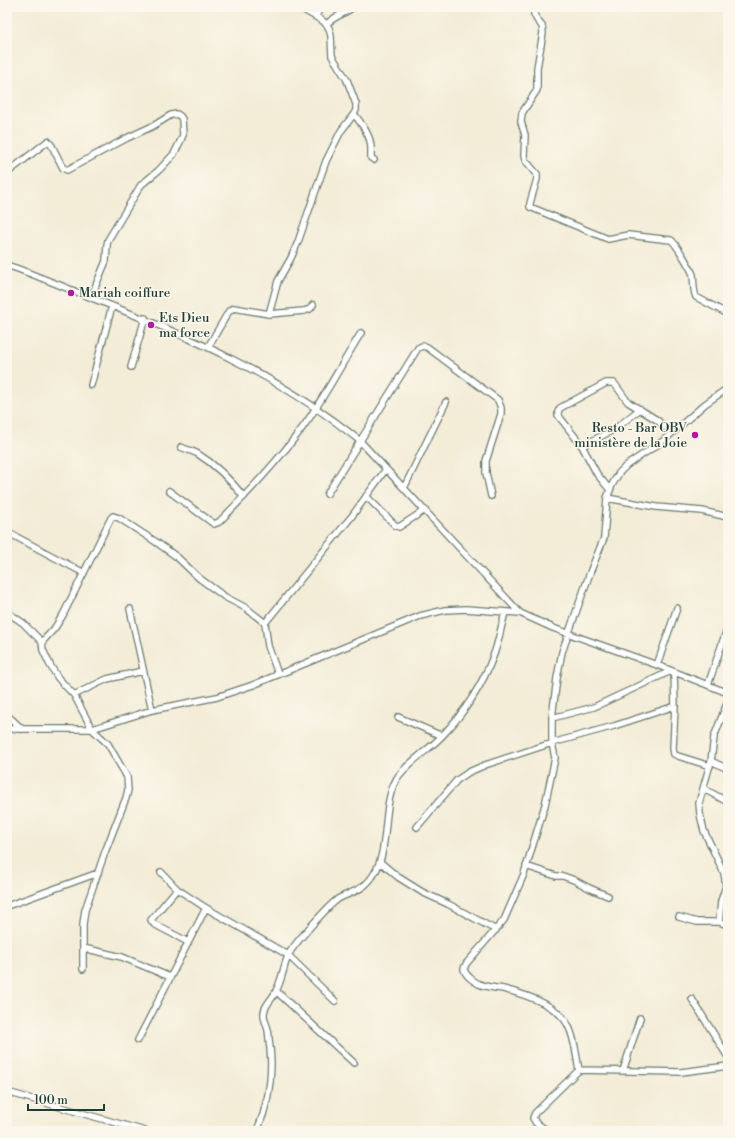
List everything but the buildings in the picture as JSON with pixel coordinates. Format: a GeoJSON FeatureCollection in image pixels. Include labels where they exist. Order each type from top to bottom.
{"type":"FeatureCollection","features":[{"type":"Feature","properties":{"kind":"street"},"geometry":{"type":"LineString","coordinates":[[269,314],[278,281],[298,242],[326,161],[341,131],[354,114],[356,104],[346,80],[332,56],[331,36],[327,24],[299,7]]}},
{"type":"Feature","properties":{"kind":"street"},"geometry":{"type":"LineString","coordinates":[[315,16],[322,7]]}},
{"type":"Feature","properties":{"kind":"street"},"geometry":{"type":"LineString","coordinates":[[327,24],[353,7]]}},
{"type":"Feature","properties":{"kind":"street"},"geometry":{"type":"LineString","coordinates":[[534,7],[534,14],[542,26],[543,33],[537,68],[537,90],[522,113],[522,122],[526,135],[524,156],[525,160],[537,174],[538,178],[530,207],[608,239],[628,235],[671,240],[675,242],[693,272],[694,293],[696,297],[728,314]]}},
{"type":"Feature","properties":{"kind":"street"},"geometry":{"type":"LineString","coordinates":[[7,173],[48,141],[63,168],[67,170],[153,126],[171,115],[177,114],[180,116],[182,119],[183,129],[183,135],[180,142],[174,154],[159,170],[141,185],[108,240],[106,261],[91,298]]}},
{"type":"Feature","properties":{"kind":"street"},"geometry":{"type":"LineString","coordinates":[[354,114],[368,135],[371,158],[374,160]]}},
{"type":"Feature","properties":{"kind":"street"},"geometry":{"type":"LineString","coordinates":[[7,265],[145,318],[208,347],[254,371],[316,408],[338,423],[360,441],[520,613]]}},
{"type":"Feature","properties":{"kind":"street"},"geometry":{"type":"LineString","coordinates":[[208,347],[229,311],[234,308],[269,314],[304,311],[310,309],[313,305]]}},
{"type":"Feature","properties":{"kind":"street"},"geometry":{"type":"LineString","coordinates":[[91,385],[112,306]]}},
{"type":"Feature","properties":{"kind":"street"},"geometry":{"type":"LineString","coordinates":[[131,367],[145,318]]}},
{"type":"Feature","properties":{"kind":"street"},"geometry":{"type":"LineString","coordinates":[[169,491],[214,524],[219,522],[244,497],[292,442],[316,408],[361,333]]}},
{"type":"Feature","properties":{"kind":"street"},"geometry":{"type":"LineString","coordinates":[[327,494],[418,348],[422,346],[427,347],[498,400],[501,408],[501,414],[486,461],[491,496]]}},
{"type":"Feature","properties":{"kind":"street"},"geometry":{"type":"LineString","coordinates":[[610,490],[597,474],[582,446],[558,415],[560,408],[610,382],[614,383],[628,402],[640,408],[657,420],[671,433]]}},
{"type":"Feature","properties":{"kind":"street"},"geometry":{"type":"LineString","coordinates":[[579,1070],[573,1039],[568,1024],[558,1013],[530,997],[479,984],[465,972],[466,964],[504,920],[526,866],[545,805],[555,764],[552,743],[552,718],[562,652],[604,538],[607,498],[610,490],[619,473],[623,469],[663,441],[705,404],[728,388]]}},
{"type":"Feature","properties":{"kind":"street"},"geometry":{"type":"LineString","coordinates":[[404,488],[446,402]]}},
{"type":"Feature","properties":{"kind":"street"},"geometry":{"type":"LineString","coordinates":[[582,446],[615,429],[640,408]]}},
{"type":"Feature","properties":{"kind":"street"},"geometry":{"type":"LineString","coordinates":[[181,447],[198,454],[214,466],[244,497]]}},
{"type":"Feature","properties":{"kind":"street"},"geometry":{"type":"LineString","coordinates":[[265,623],[343,527],[386,469]]}},
{"type":"Feature","properties":{"kind":"street"},"geometry":{"type":"LineString","coordinates":[[366,496],[395,525],[399,527],[425,510]]}},
{"type":"Feature","properties":{"kind":"street"},"geometry":{"type":"LineString","coordinates":[[607,498],[656,507],[702,511],[720,514],[728,518]]}},
{"type":"Feature","properties":{"kind":"street"},"geometry":{"type":"LineString","coordinates":[[42,642],[63,616],[113,516],[119,518],[156,542],[177,557],[199,578],[225,597],[246,608],[265,623],[268,646],[278,674]]}},
{"type":"Feature","properties":{"kind":"street"},"geometry":{"type":"LineString","coordinates":[[7,532],[84,573]]}},
{"type":"Feature","properties":{"kind":"street"},"geometry":{"type":"LineString","coordinates":[[130,608],[152,710]]}},
{"type":"Feature","properties":{"kind":"street"},"geometry":{"type":"LineString","coordinates":[[657,665],[677,608]]}},
{"type":"Feature","properties":{"kind":"street"},"geometry":{"type":"LineString","coordinates":[[7,729],[92,729],[152,710],[217,697],[253,685],[420,616],[445,610],[466,609],[520,613],[568,633],[673,671],[728,693]]}},
{"type":"Feature","properties":{"kind":"street"},"geometry":{"type":"LineString","coordinates":[[7,612],[23,623],[42,642],[46,658],[58,678],[74,695],[92,729],[108,744],[127,778],[128,790],[126,798],[83,918],[84,969]]}},
{"type":"Feature","properties":{"kind":"street"},"geometry":{"type":"LineString","coordinates":[[256,1131],[264,1113],[270,1085],[270,1050],[264,1009],[276,991],[288,955],[331,904],[369,882],[380,862],[390,793],[396,779],[402,771],[442,736],[457,719],[483,678],[494,654],[505,613]]}},
{"type":"Feature","properties":{"kind":"street"},"geometry":{"type":"LineString","coordinates":[[708,685],[728,626]]}},
{"type":"Feature","properties":{"kind":"street"},"geometry":{"type":"LineString","coordinates":[[74,695],[107,679],[143,671]]}},
{"type":"Feature","properties":{"kind":"street"},"geometry":{"type":"LineString","coordinates":[[552,718],[594,707],[673,671]]}},
{"type":"Feature","properties":{"kind":"street"},"geometry":{"type":"LineString","coordinates":[[673,671],[675,706],[672,748],[674,754],[711,763],[728,769]]}},
{"type":"Feature","properties":{"kind":"street"},"geometry":{"type":"LineString","coordinates":[[719,922],[721,901],[726,886],[724,873],[704,831],[699,803],[711,763],[714,737],[728,701]]}},
{"type":"Feature","properties":{"kind":"street"},"geometry":{"type":"LineString","coordinates":[[417,827],[457,780],[469,772],[485,765],[552,743],[614,726],[675,706]]}},
{"type":"Feature","properties":{"kind":"street"},"geometry":{"type":"LineString","coordinates":[[7,714],[22,729]]}},
{"type":"Feature","properties":{"kind":"street"},"geometry":{"type":"LineString","coordinates":[[398,717],[442,736]]}},
{"type":"Feature","properties":{"kind":"street"},"geometry":{"type":"LineString","coordinates":[[704,789],[728,802]]}},
{"type":"Feature","properties":{"kind":"street"},"geometry":{"type":"LineString","coordinates":[[380,862],[398,877],[422,892],[448,904],[496,930]]}},
{"type":"Feature","properties":{"kind":"street"},"geometry":{"type":"LineString","coordinates":[[526,866],[556,876],[564,876],[608,896]]}},
{"type":"Feature","properties":{"kind":"street"},"geometry":{"type":"LineString","coordinates":[[161,872],[176,889],[288,955],[335,1001]]}},
{"type":"Feature","properties":{"kind":"street"},"geometry":{"type":"LineString","coordinates":[[7,906],[98,873]]}},
{"type":"Feature","properties":{"kind":"street"},"geometry":{"type":"LineString","coordinates":[[176,889],[151,920],[154,924],[188,942]]}},
{"type":"Feature","properties":{"kind":"street"},"geometry":{"type":"LineString","coordinates":[[138,1040],[206,908]]}},
{"type":"Feature","properties":{"kind":"street"},"geometry":{"type":"LineString","coordinates":[[679,917],[697,922],[719,922],[728,925]]}},
{"type":"Feature","properties":{"kind":"street"},"geometry":{"type":"LineString","coordinates":[[83,948],[122,957],[170,977]]}},
{"type":"Feature","properties":{"kind":"street"},"geometry":{"type":"LineString","coordinates":[[276,991],[354,1063]]}},
{"type":"Feature","properties":{"kind":"street"},"geometry":{"type":"LineString","coordinates":[[692,999],[728,1057]]}},
{"type":"Feature","properties":{"kind":"street"},"geometry":{"type":"LineString","coordinates":[[623,1071],[640,1018]]}},
{"type":"Feature","properties":{"kind":"street"},"geometry":{"type":"LineString","coordinates":[[548,1131],[536,1123],[533,1118],[535,1113],[579,1070],[681,1072],[728,1066]]}},
{"type":"Feature","properties":{"kind":"street"},"geometry":{"type":"LineString","coordinates":[[7,1092],[145,1131]]}},
{"type":"Feature","properties":{"kind":"place","name":"Mariah coiffure"},"geometry":{"type":"Point","coordinates":[71,293]}},
{"type":"Feature","properties":{"kind":"place","name":"Ets Dieu ma force"},"geometry":{"type":"Point","coordinates":[151,325]}},
{"type":"Feature","properties":{"kind":"place","name":"Resto - Bar OBV ministère de la Joie"},"geometry":{"type":"Point","coordinates":[695,435]}}]}
